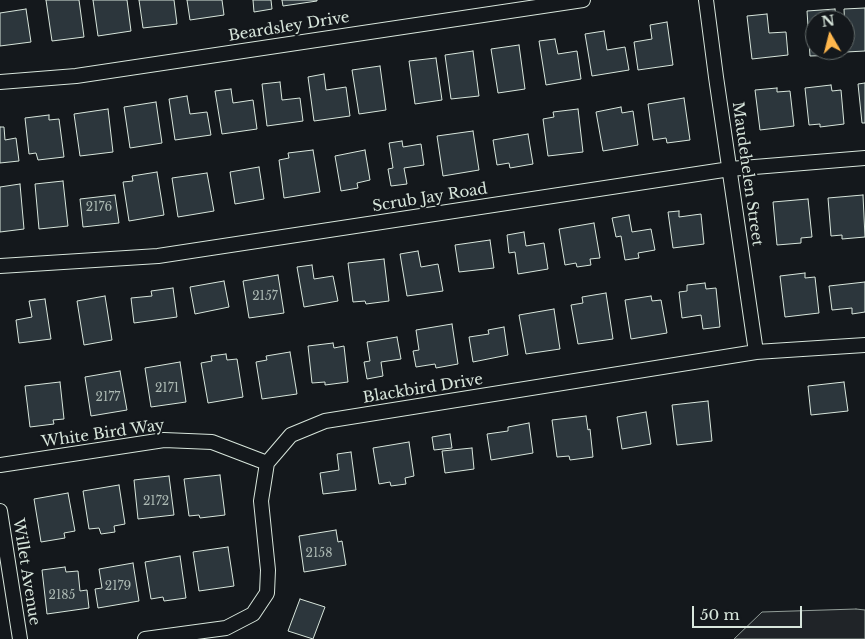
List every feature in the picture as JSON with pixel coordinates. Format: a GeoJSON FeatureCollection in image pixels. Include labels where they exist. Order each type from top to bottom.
{"type":"FeatureCollection","features":[{"type":"Feature","properties":{"kind":"street","name":"Beardsley Drive"},"geometry":{"type":"LineString","coordinates":[[0,82],[76,76],[583,0]]}},
{"type":"Feature","properties":{"kind":"street","name":"Maudehelen Street"},"geometry":{"type":"LineString","coordinates":[[706,0],[756,352]]}},
{"type":"Feature","properties":{"kind":"street","name":"Scrub Jay Road"},"geometry":{"type":"LineString","coordinates":[[0,266],[158,256],[730,169],[865,158]]}},
{"type":"Feature","properties":{"kind":"street","name":"Blackbird Drive"},"geometry":{"type":"LineString","coordinates":[[267,463],[291,435],[325,421],[756,352],[865,345]]}},
{"type":"Feature","properties":{"kind":"street","name":"White Bird Way"},"geometry":{"type":"LineString","coordinates":[[0,465],[164,440],[212,442],[267,463]]}},
{"type":"Feature","properties":{"kind":"street"},"geometry":{"type":"LineString","coordinates":[[145,639],[226,628],[253,614],[267,593],[268,570],[261,501],[267,463]]}},
{"type":"Feature","properties":{"kind":"street","name":"Willet Avenue"},"geometry":{"type":"LineString","coordinates":[[0,510],[20,639]]}},
{"type":"Feature","properties":{"kind":"shaded area"},"geometry":{"type":"Polygon","coordinates":[[[865,610],[865,639],[734,639],[762,612],[865,610]]]}},
{"type":"Feature","properties":{"kind":"building"},"geometry":{"type":"Polygon","coordinates":[[[46,0],[79,0],[84,37],[52,41],[46,0]]]}},
{"type":"Feature","properties":{"kind":"building"},"geometry":{"type":"Polygon","coordinates":[[[93,0],[127,0],[131,31],[98,36],[93,0]]]}},
{"type":"Feature","properties":{"kind":"building"},"geometry":{"type":"Polygon","coordinates":[[[139,0],[174,0],[177,24],[143,28],[139,0]]]}},
{"type":"Feature","properties":{"kind":"building"},"geometry":{"type":"Polygon","coordinates":[[[187,0],[222,0],[224,15],[190,20],[187,0]]]}},
{"type":"Feature","properties":{"kind":"building"},"geometry":{"type":"Polygon","coordinates":[[[253,0],[271,0],[272,9],[254,12],[253,0]]]}},
{"type":"Feature","properties":{"kind":"building"},"geometry":{"type":"Polygon","coordinates":[[[282,0],[317,0],[317,1],[283,6],[282,0]]]}},
{"type":"Feature","properties":{"kind":"building"},"geometry":{"type":"Polygon","coordinates":[[[865,8],[865,51],[855,52],[855,10],[844,9],[865,8]]]}},
{"type":"Feature","properties":{"kind":"building"},"geometry":{"type":"Polygon","coordinates":[[[26,9],[31,42],[0,46],[0,13],[26,9]]]}},
{"type":"Feature","properties":{"kind":"building"},"geometry":{"type":"Polygon","coordinates":[[[767,14],[769,33],[786,32],[788,55],[752,59],[747,16],[767,14]]]}},
{"type":"Feature","properties":{"kind":"building"},"geometry":{"type":"Polygon","coordinates":[[[667,22],[673,65],[638,70],[634,42],[652,39],[650,25],[667,22]]]}},
{"type":"Feature","properties":{"kind":"building"},"geometry":{"type":"Polygon","coordinates":[[[604,31],[607,50],[625,47],[629,70],[592,76],[585,34],[604,31]]]}},
{"type":"Feature","properties":{"kind":"building"},"geometry":{"type":"Polygon","coordinates":[[[555,39],[558,54],[577,51],[581,79],[546,85],[539,41],[555,39]]]}},
{"type":"Feature","properties":{"kind":"building"},"geometry":{"type":"Polygon","coordinates":[[[519,45],[525,89],[498,93],[491,49],[519,45]]]}},
{"type":"Feature","properties":{"kind":"building"},"geometry":{"type":"Polygon","coordinates":[[[473,51],[479,96],[451,99],[445,55],[473,51]]]}},
{"type":"Feature","properties":{"kind":"building"},"geometry":{"type":"Polygon","coordinates":[[[436,58],[442,100],[415,104],[409,61],[436,58]]]}},
{"type":"Feature","properties":{"kind":"building"},"geometry":{"type":"Polygon","coordinates":[[[380,66],[386,110],[359,114],[352,70],[380,66]]]}},
{"type":"Feature","properties":{"kind":"building"},"geometry":{"type":"Polygon","coordinates":[[[324,74],[326,90],[346,87],[350,116],[314,121],[308,77],[324,74]]]}},
{"type":"Feature","properties":{"kind":"building"},"geometry":{"type":"Polygon","coordinates":[[[280,82],[282,100],[300,98],[303,121],[267,126],[262,84],[280,82]]]}},
{"type":"Feature","properties":{"kind":"building"},"geometry":{"type":"Polygon","coordinates":[[[865,83],[865,123],[862,123],[858,84],[865,83]]]}},
{"type":"Feature","properties":{"kind":"building"},"geometry":{"type":"Polygon","coordinates":[[[831,85],[832,91],[841,90],[844,124],[820,127],[820,124],[809,125],[805,88],[831,85]]]}},
{"type":"Feature","properties":{"kind":"building"},"geometry":{"type":"Polygon","coordinates":[[[777,88],[777,92],[790,91],[794,126],[760,130],[755,90],[777,88]]]}},
{"type":"Feature","properties":{"kind":"building"},"geometry":{"type":"Polygon","coordinates":[[[231,89],[233,103],[253,100],[257,129],[222,134],[215,91],[231,89]]]}},
{"type":"Feature","properties":{"kind":"building"},"geometry":{"type":"Polygon","coordinates":[[[187,96],[190,114],[207,112],[211,135],[175,140],[169,99],[187,96]]]}},
{"type":"Feature","properties":{"kind":"building"},"geometry":{"type":"Polygon","coordinates":[[[684,98],[690,140],[667,143],[666,138],[653,140],[648,104],[684,98]]]}},
{"type":"Feature","properties":{"kind":"building"},"geometry":{"type":"Polygon","coordinates":[[[156,102],[162,143],[130,148],[124,107],[156,102]]]}},
{"type":"Feature","properties":{"kind":"building"},"geometry":{"type":"Polygon","coordinates":[[[621,107],[622,113],[633,111],[638,145],[603,151],[596,112],[621,107]]]}},
{"type":"Feature","properties":{"kind":"building"},"geometry":{"type":"Polygon","coordinates":[[[108,109],[113,152],[80,156],[74,114],[108,109]]]}},
{"type":"Feature","properties":{"kind":"building"},"geometry":{"type":"Polygon","coordinates":[[[578,109],[583,152],[548,156],[543,119],[554,117],[553,112],[578,109]]]}},
{"type":"Feature","properties":{"kind":"building"},"geometry":{"type":"Polygon","coordinates":[[[49,115],[49,120],[59,119],[64,157],[38,160],[36,153],[29,154],[25,118],[49,115]]]}},
{"type":"Feature","properties":{"kind":"building"},"geometry":{"type":"Polygon","coordinates":[[[0,127],[4,127],[5,140],[16,138],[19,161],[0,163],[0,127]]]}},
{"type":"Feature","properties":{"kind":"building"},"geometry":{"type":"Polygon","coordinates":[[[473,131],[479,170],[443,176],[437,136],[473,131]]]}},
{"type":"Feature","properties":{"kind":"building"},"geometry":{"type":"Polygon","coordinates":[[[528,134],[533,164],[510,168],[509,163],[497,165],[493,140],[528,134]]]}},
{"type":"Feature","properties":{"kind":"building"},"geometry":{"type":"Polygon","coordinates":[[[402,141],[403,147],[421,144],[424,165],[404,168],[407,184],[391,186],[388,169],[393,168],[389,143],[402,141]]]}},
{"type":"Feature","properties":{"kind":"building"},"geometry":{"type":"Polygon","coordinates":[[[313,150],[320,192],[284,198],[279,160],[289,158],[288,153],[313,150]]]}},
{"type":"Feature","properties":{"kind":"building"},"geometry":{"type":"Polygon","coordinates":[[[365,150],[370,180],[357,183],[358,188],[341,191],[335,156],[365,150]]]}},
{"type":"Feature","properties":{"kind":"building"},"geometry":{"type":"Polygon","coordinates":[[[259,167],[264,199],[235,204],[230,172],[259,167]]]}},
{"type":"Feature","properties":{"kind":"building"},"geometry":{"type":"Polygon","coordinates":[[[157,172],[164,215],[129,221],[123,182],[133,181],[132,176],[157,172]]]}},
{"type":"Feature","properties":{"kind":"building"},"geometry":{"type":"Polygon","coordinates":[[[207,173],[214,211],[178,217],[172,178],[207,173]]]}},
{"type":"Feature","properties":{"kind":"building"},"geometry":{"type":"Polygon","coordinates":[[[63,181],[68,226],[39,229],[35,184],[63,181]]]}},
{"type":"Feature","properties":{"kind":"building"},"geometry":{"type":"Polygon","coordinates":[[[20,184],[24,229],[0,232],[0,187],[20,184]]]}},
{"type":"Feature","properties":{"kind":"building"},"geometry":{"type":"Polygon","coordinates":[[[115,195],[119,223],[83,227],[80,199],[115,195]]]}},
{"type":"Feature","properties":{"kind":"building"},"geometry":{"type":"Polygon","coordinates":[[[863,195],[865,237],[842,239],[842,235],[831,236],[828,198],[863,195]]]}},
{"type":"Feature","properties":{"kind":"building"},"geometry":{"type":"Polygon","coordinates":[[[808,199],[812,237],[801,238],[801,243],[777,245],[773,202],[808,199]]]}},
{"type":"Feature","properties":{"kind":"building"},"geometry":{"type":"Polygon","coordinates":[[[679,211],[679,217],[701,214],[704,244],[673,248],[668,212],[679,211]]]}},
{"type":"Feature","properties":{"kind":"building"},"geometry":{"type":"Polygon","coordinates":[[[629,215],[632,232],[651,229],[655,250],[638,253],[639,258],[625,260],[621,236],[616,237],[612,218],[629,215]]]}},
{"type":"Feature","properties":{"kind":"building"},"geometry":{"type":"Polygon","coordinates":[[[594,223],[600,258],[590,259],[591,265],[577,267],[576,263],[565,265],[559,229],[594,223]]]}},
{"type":"Feature","properties":{"kind":"building"},"geometry":{"type":"Polygon","coordinates":[[[524,232],[526,246],[544,243],[548,269],[518,274],[515,252],[509,253],[507,235],[524,232]]]}},
{"type":"Feature","properties":{"kind":"building"},"geometry":{"type":"Polygon","coordinates":[[[490,240],[494,268],[459,272],[455,245],[490,240]]]}},
{"type":"Feature","properties":{"kind":"building"},"geometry":{"type":"Polygon","coordinates":[[[418,251],[421,267],[438,264],[443,291],[407,296],[400,254],[418,251]]]}},
{"type":"Feature","properties":{"kind":"building"},"geometry":{"type":"Polygon","coordinates":[[[384,259],[389,301],[366,304],[365,301],[353,302],[348,263],[384,259]]]}},
{"type":"Feature","properties":{"kind":"building"},"geometry":{"type":"Polygon","coordinates":[[[312,265],[314,279],[333,276],[338,301],[304,307],[297,267],[312,265]]]}},
{"type":"Feature","properties":{"kind":"building"},"geometry":{"type":"Polygon","coordinates":[[[805,273],[805,278],[815,277],[819,313],[785,317],[780,276],[805,273]]]}},
{"type":"Feature","properties":{"kind":"building"},"geometry":{"type":"Polygon","coordinates":[[[278,275],[284,313],[249,318],[243,281],[278,275]]]}},
{"type":"Feature","properties":{"kind":"building"},"geometry":{"type":"Polygon","coordinates":[[[224,281],[229,307],[195,314],[190,287],[224,281]]]}},
{"type":"Feature","properties":{"kind":"building"},"geometry":{"type":"Polygon","coordinates":[[[865,282],[865,312],[852,314],[852,308],[832,310],[829,286],[865,282]]]}},
{"type":"Feature","properties":{"kind":"building"},"geometry":{"type":"Polygon","coordinates":[[[705,283],[706,289],[716,288],[720,327],[703,329],[701,315],[682,318],[679,292],[687,291],[687,285],[705,283]]]}},
{"type":"Feature","properties":{"kind":"building"},"geometry":{"type":"Polygon","coordinates":[[[173,288],[177,317],[134,323],[131,298],[152,296],[151,291],[173,288]]]}},
{"type":"Feature","properties":{"kind":"building"},"geometry":{"type":"Polygon","coordinates":[[[606,293],[613,339],[578,344],[571,305],[583,303],[582,297],[606,293]]]}},
{"type":"Feature","properties":{"kind":"building"},"geometry":{"type":"Polygon","coordinates":[[[105,296],[112,340],[84,345],[77,301],[105,296]]]}},
{"type":"Feature","properties":{"kind":"building"},"geometry":{"type":"Polygon","coordinates":[[[651,296],[652,301],[661,300],[667,333],[631,339],[625,300],[651,296]]]}},
{"type":"Feature","properties":{"kind":"building"},"geometry":{"type":"Polygon","coordinates":[[[45,299],[51,339],[19,343],[16,320],[32,317],[29,301],[45,299]]]}},
{"type":"Feature","properties":{"kind":"building"},"geometry":{"type":"Polygon","coordinates":[[[554,309],[560,349],[526,354],[519,315],[554,309]]]}},
{"type":"Feature","properties":{"kind":"building"},"geometry":{"type":"Polygon","coordinates":[[[452,324],[458,364],[436,368],[435,364],[416,367],[413,351],[419,350],[416,330],[452,324]]]}},
{"type":"Feature","properties":{"kind":"building"},"geometry":{"type":"Polygon","coordinates":[[[504,327],[508,355],[473,362],[469,337],[489,334],[488,330],[504,327]]]}},
{"type":"Feature","properties":{"kind":"building"},"geometry":{"type":"Polygon","coordinates":[[[397,337],[401,359],[381,362],[383,376],[367,379],[364,362],[370,361],[367,342],[397,337]]]}},
{"type":"Feature","properties":{"kind":"building"},"geometry":{"type":"Polygon","coordinates":[[[333,343],[334,348],[344,346],[348,382],[325,385],[325,382],[312,383],[308,346],[333,343]]]}},
{"type":"Feature","properties":{"kind":"building"},"geometry":{"type":"Polygon","coordinates":[[[290,352],[297,394],[262,399],[256,362],[267,360],[266,356],[290,352]]]}},
{"type":"Feature","properties":{"kind":"building"},"geometry":{"type":"Polygon","coordinates":[[[226,354],[227,360],[237,359],[243,397],[208,403],[201,363],[212,361],[211,356],[226,354]]]}},
{"type":"Feature","properties":{"kind":"building"},"geometry":{"type":"Polygon","coordinates":[[[180,362],[186,402],[151,407],[145,368],[180,362]]]}},
{"type":"Feature","properties":{"kind":"building"},"geometry":{"type":"Polygon","coordinates":[[[120,371],[127,410],[91,416],[85,377],[120,371]]]}},
{"type":"Feature","properties":{"kind":"building"},"geometry":{"type":"Polygon","coordinates":[[[60,382],[64,419],[53,420],[54,424],[30,427],[25,386],[60,382]]]}},
{"type":"Feature","properties":{"kind":"building"},"geometry":{"type":"Polygon","coordinates":[[[844,382],[848,411],[811,415],[808,386],[844,382]]]}},
{"type":"Feature","properties":{"kind":"building"},"geometry":{"type":"Polygon","coordinates":[[[708,401],[712,441],[677,445],[672,405],[708,401]]]}},
{"type":"Feature","properties":{"kind":"building"},"geometry":{"type":"Polygon","coordinates":[[[646,412],[651,444],[622,449],[617,417],[646,412]]]}},
{"type":"Feature","properties":{"kind":"building"},"geometry":{"type":"Polygon","coordinates":[[[586,416],[588,430],[590,429],[593,457],[570,460],[569,456],[557,457],[552,420],[586,416]]]}},
{"type":"Feature","properties":{"kind":"building"},"geometry":{"type":"Polygon","coordinates":[[[529,423],[533,453],[491,460],[487,434],[508,431],[508,427],[529,423]]]}},
{"type":"Feature","properties":{"kind":"building"},"geometry":{"type":"Polygon","coordinates":[[[450,434],[452,448],[434,450],[432,437],[450,434]]]}},
{"type":"Feature","properties":{"kind":"building"},"geometry":{"type":"Polygon","coordinates":[[[409,442],[414,476],[405,478],[406,484],[391,486],[390,482],[379,484],[373,448],[409,442]]]}},
{"type":"Feature","properties":{"kind":"building"},"geometry":{"type":"Polygon","coordinates":[[[472,448],[474,469],[445,473],[442,451],[472,448]]]}},
{"type":"Feature","properties":{"kind":"building"},"geometry":{"type":"Polygon","coordinates":[[[351,452],[356,490],[323,494],[320,473],[339,470],[337,454],[351,452]]]}},
{"type":"Feature","properties":{"kind":"building"},"geometry":{"type":"Polygon","coordinates":[[[220,475],[225,515],[200,518],[199,515],[189,516],[184,479],[220,475]]]}},
{"type":"Feature","properties":{"kind":"building"},"geometry":{"type":"Polygon","coordinates":[[[169,476],[174,515],[138,519],[134,480],[169,476]]]}},
{"type":"Feature","properties":{"kind":"building"},"geometry":{"type":"Polygon","coordinates":[[[119,485],[125,524],[114,526],[115,532],[101,534],[99,528],[89,529],[83,491],[119,485]]]}},
{"type":"Feature","properties":{"kind":"building"},"geometry":{"type":"Polygon","coordinates":[[[68,493],[75,531],[64,533],[65,538],[41,542],[34,499],[68,493]]]}},
{"type":"Feature","properties":{"kind":"building"},"geometry":{"type":"Polygon","coordinates":[[[336,530],[338,542],[342,541],[346,565],[304,572],[299,536],[336,530]]]}},
{"type":"Feature","properties":{"kind":"building"},"geometry":{"type":"Polygon","coordinates":[[[228,547],[234,586],[199,591],[193,552],[228,547]]]}},
{"type":"Feature","properties":{"kind":"building"},"geometry":{"type":"Polygon","coordinates":[[[180,556],[186,598],[164,601],[163,597],[151,599],[145,562],[180,556]]]}},
{"type":"Feature","properties":{"kind":"building"},"geometry":{"type":"Polygon","coordinates":[[[133,563],[139,601],[98,608],[95,589],[102,588],[99,569],[133,563]]]}},
{"type":"Feature","properties":{"kind":"building"},"geometry":{"type":"Polygon","coordinates":[[[65,567],[66,572],[78,571],[80,591],[87,590],[89,608],[47,614],[42,570],[65,567]]]}},
{"type":"Feature","properties":{"kind":"building"},"geometry":{"type":"Polygon","coordinates":[[[300,599],[325,607],[313,639],[288,631],[300,599]]]}}]}
